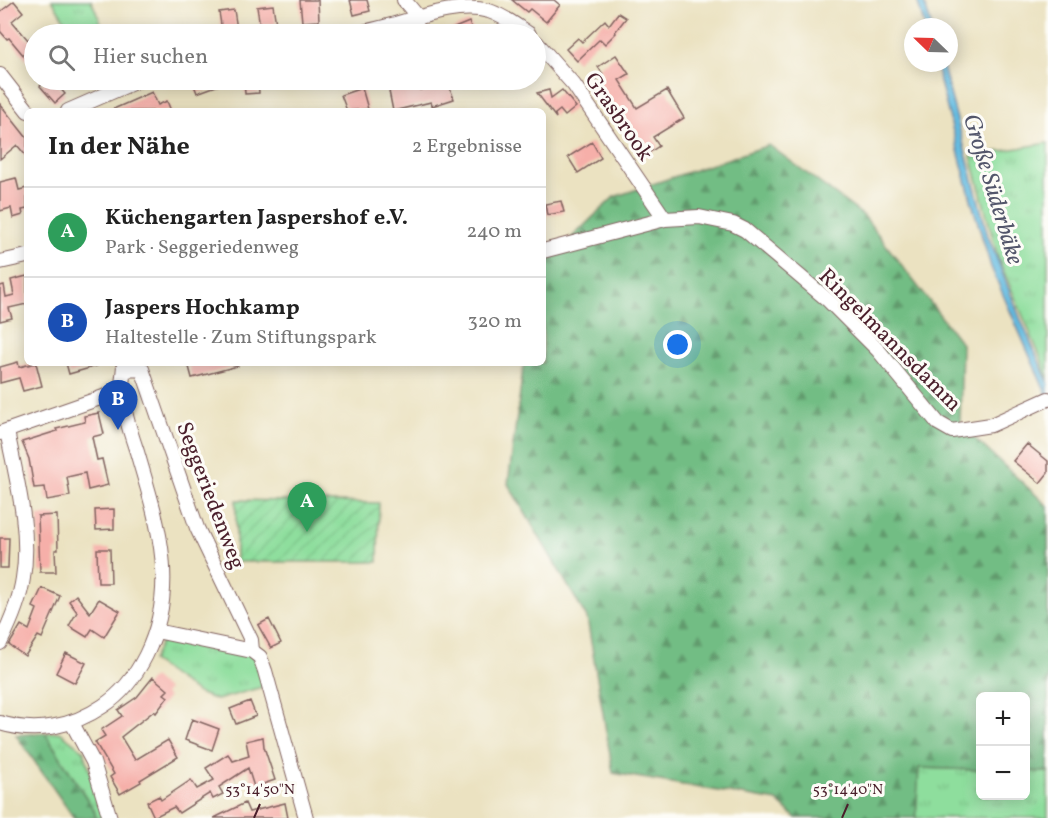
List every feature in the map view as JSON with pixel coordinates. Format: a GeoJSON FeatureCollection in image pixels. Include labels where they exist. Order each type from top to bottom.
{"type":"FeatureCollection","features":[{"type":"Feature","properties":{"kind":"street"},"geometry":{"type":"LineString","coordinates":[[404,0],[419,18]]}},
{"type":"Feature","properties":{"kind":"street"},"geometry":{"type":"LineString","coordinates":[[399,24],[446,11],[482,10],[503,17],[514,24]]}},
{"type":"Feature","properties":{"kind":"street","name":"Grasbrook"},"geometry":{"type":"LineString","coordinates":[[546,53],[574,85],[665,219]]}},
{"type":"Feature","properties":{"kind":"street"},"geometry":{"type":"LineString","coordinates":[[0,75],[26,108]]}},
{"type":"Feature","properties":{"kind":"street"},"geometry":{"type":"LineString","coordinates":[[75,108],[116,90]]}},
{"type":"Feature","properties":{"kind":"street","name":"Ringelmannsdamm"},"geometry":{"type":"LineString","coordinates":[[546,250],[665,219],[699,216],[733,224],[745,230],[829,301],[878,350],[938,423],[952,431],[991,425],[1048,399]]}},
{"type":"Feature","properties":{"kind":"street"},"geometry":{"type":"LineString","coordinates":[[0,262],[24,257]]}},
{"type":"Feature","properties":{"kind":"street"},"geometry":{"type":"LineString","coordinates":[[0,723],[17,728],[66,726],[91,715],[115,699],[136,674],[156,631],[163,590],[164,558],[158,524],[129,427],[122,394],[124,366]]}},
{"type":"Feature","properties":{"kind":"street","name":"Seggeriedenweg"},"geometry":{"type":"LineString","coordinates":[[124,366],[142,369],[197,528],[251,640],[252,651],[260,657],[306,818]]}},
{"type":"Feature","properties":{"kind":"street"},"geometry":{"type":"LineString","coordinates":[[0,643],[21,589],[25,558],[22,509],[4,432],[106,396],[122,394]]}},
{"type":"Feature","properties":{"kind":"street"},"geometry":{"type":"LineString","coordinates":[[156,631],[252,651]]}},
{"type":"Feature","properties":{"kind":"street"},"geometry":{"type":"LineString","coordinates":[[72,723],[93,762],[110,818]]}},
{"type":"Feature","properties":{"kind":"green space"},"geometry":{"type":"Polygon","coordinates":[[[52,0],[91,0],[102,24],[67,24],[52,0]]]}},
{"type":"Feature","properties":{"kind":"green space"},"geometry":{"type":"Polygon","coordinates":[[[1048,143],[1048,382],[1042,361],[998,258],[971,156],[1048,143]]]}},
{"type":"Feature","properties":{"kind":"green space"},"geometry":{"type":"Polygon","coordinates":[[[769,145],[864,216],[962,344],[960,425],[1048,506],[1048,772],[1030,771],[1030,692],[976,692],[976,770],[919,768],[916,818],[796,818],[777,801],[613,773],[587,618],[508,484],[523,369],[524,366],[546,366],[546,262],[614,197],[769,145]]]}},
{"type":"Feature","properties":{"kind":"green space"},"geometry":{"type":"Polygon","coordinates":[[[236,500],[379,503],[378,562],[236,562],[236,500]]]}},
{"type":"Feature","properties":{"kind":"green space"},"geometry":{"type":"Polygon","coordinates":[[[168,633],[252,652],[269,685],[217,700],[198,693],[152,661],[168,633]]]}},
{"type":"Feature","properties":{"kind":"green space"},"geometry":{"type":"Polygon","coordinates":[[[60,732],[84,751],[104,818],[96,818],[94,810],[45,733],[60,732]]]}},
{"type":"Feature","properties":{"kind":"green space"},"geometry":{"type":"Polygon","coordinates":[[[45,733],[94,810],[96,818],[74,818],[16,735],[45,733]]]}},
{"type":"Feature","properties":{"kind":"green space"},"geometry":{"type":"Polygon","coordinates":[[[918,768],[976,770],[976,800],[1030,800],[1030,771],[1048,772],[1048,818],[916,818],[918,768]]]}},
{"type":"Feature","properties":{"kind":"water"},"geometry":{"type":"Polygon","coordinates":[[[917,0],[923,0],[929,18],[922,18],[917,0]]]}},
{"type":"Feature","properties":{"kind":"water"},"geometry":{"type":"Polygon","coordinates":[[[937,72],[944,72],[988,236],[1048,382],[1048,398],[991,267],[937,72]]]}},
{"type":"Feature","properties":{"kind":"building"},"geometry":{"type":"Polygon","coordinates":[[[300,0],[318,0],[319,21],[302,22],[300,0]]]}},
{"type":"Feature","properties":{"kind":"building"},"geometry":{"type":"Polygon","coordinates":[[[350,0],[367,0],[370,11],[354,15],[350,0]]]}},
{"type":"Feature","properties":{"kind":"building"},"geometry":{"type":"Polygon","coordinates":[[[512,0],[554,0],[560,5],[546,22],[530,9],[527,12],[512,0]]]}},
{"type":"Feature","properties":{"kind":"building"},"geometry":{"type":"Polygon","coordinates":[[[14,1],[23,12],[12,21],[24,35],[24,56],[0,31],[0,12],[14,1]]]}},
{"type":"Feature","properties":{"kind":"building"},"geometry":{"type":"Polygon","coordinates":[[[273,5],[276,24],[260,24],[257,7],[273,5]]]}},
{"type":"Feature","properties":{"kind":"building"},"geometry":{"type":"Polygon","coordinates":[[[234,10],[236,24],[221,24],[219,12],[234,10]]]}},
{"type":"Feature","properties":{"kind":"building"},"geometry":{"type":"Polygon","coordinates":[[[618,13],[626,18],[605,44],[600,39],[577,61],[566,49],[578,38],[582,42],[605,20],[609,25],[618,13]]]}},
{"type":"Feature","properties":{"kind":"building"},"geometry":{"type":"Polygon","coordinates":[[[616,55],[629,74],[619,80],[637,108],[667,90],[684,118],[653,137],[659,146],[644,156],[596,79],[603,74],[598,67],[616,55]]]}},
{"type":"Feature","properties":{"kind":"building"},"geometry":{"type":"Polygon","coordinates":[[[44,90],[62,90],[65,94],[55,103],[44,90]]]}},
{"type":"Feature","properties":{"kind":"building"},"geometry":{"type":"Polygon","coordinates":[[[245,90],[259,90],[259,93],[245,94],[245,90]]]}},
{"type":"Feature","properties":{"kind":"building"},"geometry":{"type":"Polygon","coordinates":[[[363,90],[368,108],[346,108],[341,95],[363,90]]]}},
{"type":"Feature","properties":{"kind":"building"},"geometry":{"type":"Polygon","coordinates":[[[451,90],[454,99],[432,106],[431,102],[406,108],[392,108],[389,91],[451,90]]]}},
{"type":"Feature","properties":{"kind":"building"},"geometry":{"type":"Polygon","coordinates":[[[549,90],[551,98],[562,90],[576,107],[565,116],[560,110],[555,114],[556,118],[537,93],[549,90]]]}},
{"type":"Feature","properties":{"kind":"building"},"geometry":{"type":"Polygon","coordinates":[[[152,92],[158,105],[167,101],[170,108],[116,108],[152,92]]]}},
{"type":"Feature","properties":{"kind":"building"},"geometry":{"type":"Polygon","coordinates":[[[0,104],[24,134],[24,153],[17,145],[0,159],[0,104]]]}},
{"type":"Feature","properties":{"kind":"building"},"geometry":{"type":"Polygon","coordinates":[[[592,142],[601,158],[578,173],[568,157],[592,142]]]}},
{"type":"Feature","properties":{"kind":"building"},"geometry":{"type":"Polygon","coordinates":[[[16,178],[19,190],[24,189],[23,215],[13,218],[11,208],[0,211],[0,182],[16,178]]]}},
{"type":"Feature","properties":{"kind":"building"},"geometry":{"type":"Polygon","coordinates":[[[561,201],[564,212],[547,215],[546,204],[561,201]]]}},
{"type":"Feature","properties":{"kind":"building"},"geometry":{"type":"Polygon","coordinates":[[[24,277],[24,305],[9,308],[12,318],[0,321],[0,286],[4,285],[6,297],[14,295],[11,280],[24,277]]]}},
{"type":"Feature","properties":{"kind":"building"},"geometry":{"type":"Polygon","coordinates":[[[18,362],[19,367],[37,366],[42,386],[23,391],[19,378],[0,383],[0,367],[18,362]]]}},
{"type":"Feature","properties":{"kind":"building"},"geometry":{"type":"Polygon","coordinates":[[[67,366],[97,366],[69,374],[67,366]]]}},
{"type":"Feature","properties":{"kind":"building"},"geometry":{"type":"Polygon","coordinates":[[[189,366],[238,366],[192,378],[189,366]]]}},
{"type":"Feature","properties":{"kind":"building"},"geometry":{"type":"Polygon","coordinates":[[[99,413],[104,434],[92,437],[97,460],[102,459],[108,485],[88,490],[85,473],[67,477],[70,496],[47,500],[45,487],[34,488],[29,459],[22,442],[57,431],[56,429],[85,422],[84,416],[99,413]]]}},
{"type":"Feature","properties":{"kind":"building"},"geometry":{"type":"Polygon","coordinates":[[[1027,444],[1048,461],[1048,473],[1040,483],[1013,461],[1027,444]]]}},
{"type":"Feature","properties":{"kind":"building"},"geometry":{"type":"Polygon","coordinates":[[[114,509],[114,529],[96,530],[95,510],[114,509]]]}},
{"type":"Feature","properties":{"kind":"building"},"geometry":{"type":"Polygon","coordinates":[[[57,515],[56,572],[40,572],[38,516],[57,515]]]}},
{"type":"Feature","properties":{"kind":"building"},"geometry":{"type":"Polygon","coordinates":[[[0,538],[9,538],[8,568],[0,568],[0,538]]]}},
{"type":"Feature","properties":{"kind":"building"},"geometry":{"type":"Polygon","coordinates":[[[97,549],[110,549],[111,583],[98,583],[97,549]]]}},
{"type":"Feature","properties":{"kind":"building"},"geometry":{"type":"Polygon","coordinates":[[[42,588],[60,596],[42,638],[38,636],[25,656],[9,645],[21,625],[29,630],[37,609],[33,607],[42,588]]]}},
{"type":"Feature","properties":{"kind":"building"},"geometry":{"type":"Polygon","coordinates":[[[76,595],[90,613],[99,599],[120,611],[104,637],[92,629],[87,637],[69,626],[77,612],[69,601],[76,595]]]}},
{"type":"Feature","properties":{"kind":"building"},"geometry":{"type":"Polygon","coordinates":[[[269,619],[281,643],[271,648],[258,625],[269,619]]]}},
{"type":"Feature","properties":{"kind":"building"},"geometry":{"type":"Polygon","coordinates":[[[66,653],[86,663],[75,683],[56,673],[66,653]]]}},
{"type":"Feature","properties":{"kind":"building"},"geometry":{"type":"Polygon","coordinates":[[[153,677],[168,690],[164,694],[168,697],[156,713],[154,711],[121,737],[135,760],[168,740],[178,757],[120,794],[110,777],[114,774],[95,742],[105,736],[101,730],[122,716],[118,710],[137,697],[153,677]]]}},
{"type":"Feature","properties":{"kind":"building"},"geometry":{"type":"Polygon","coordinates":[[[250,701],[256,716],[236,724],[230,709],[250,701]]]}},
{"type":"Feature","properties":{"kind":"building"},"geometry":{"type":"Polygon","coordinates":[[[192,719],[219,729],[212,750],[185,740],[192,719]]]}},
{"type":"Feature","properties":{"kind":"building"},"geometry":{"type":"Polygon","coordinates":[[[263,737],[275,780],[254,787],[248,768],[219,787],[223,794],[213,799],[210,793],[179,813],[174,807],[154,817],[147,802],[159,796],[161,800],[191,780],[197,789],[214,780],[206,768],[228,754],[233,761],[249,756],[246,741],[263,737]]]}},
{"type":"Feature","properties":{"kind":"building"},"geometry":{"type":"Polygon","coordinates":[[[245,803],[249,812],[285,803],[288,818],[214,818],[245,803]]]}},
{"type":"Feature","properties":{"kind":"place","name":"Jaspers Hochkamp"},"geometry":{"type":"Point","coordinates":[118,430]}},
{"type":"Feature","properties":{"kind":"place","name":"Küchengarten Jaspershof e.V."},"geometry":{"type":"Point","coordinates":[307,532]}},
{"type":"Feature","properties":{"kind":"water label","name":"Große Süderbäke"},"geometry":{"type":"Point","coordinates":[994,189]}}]}
